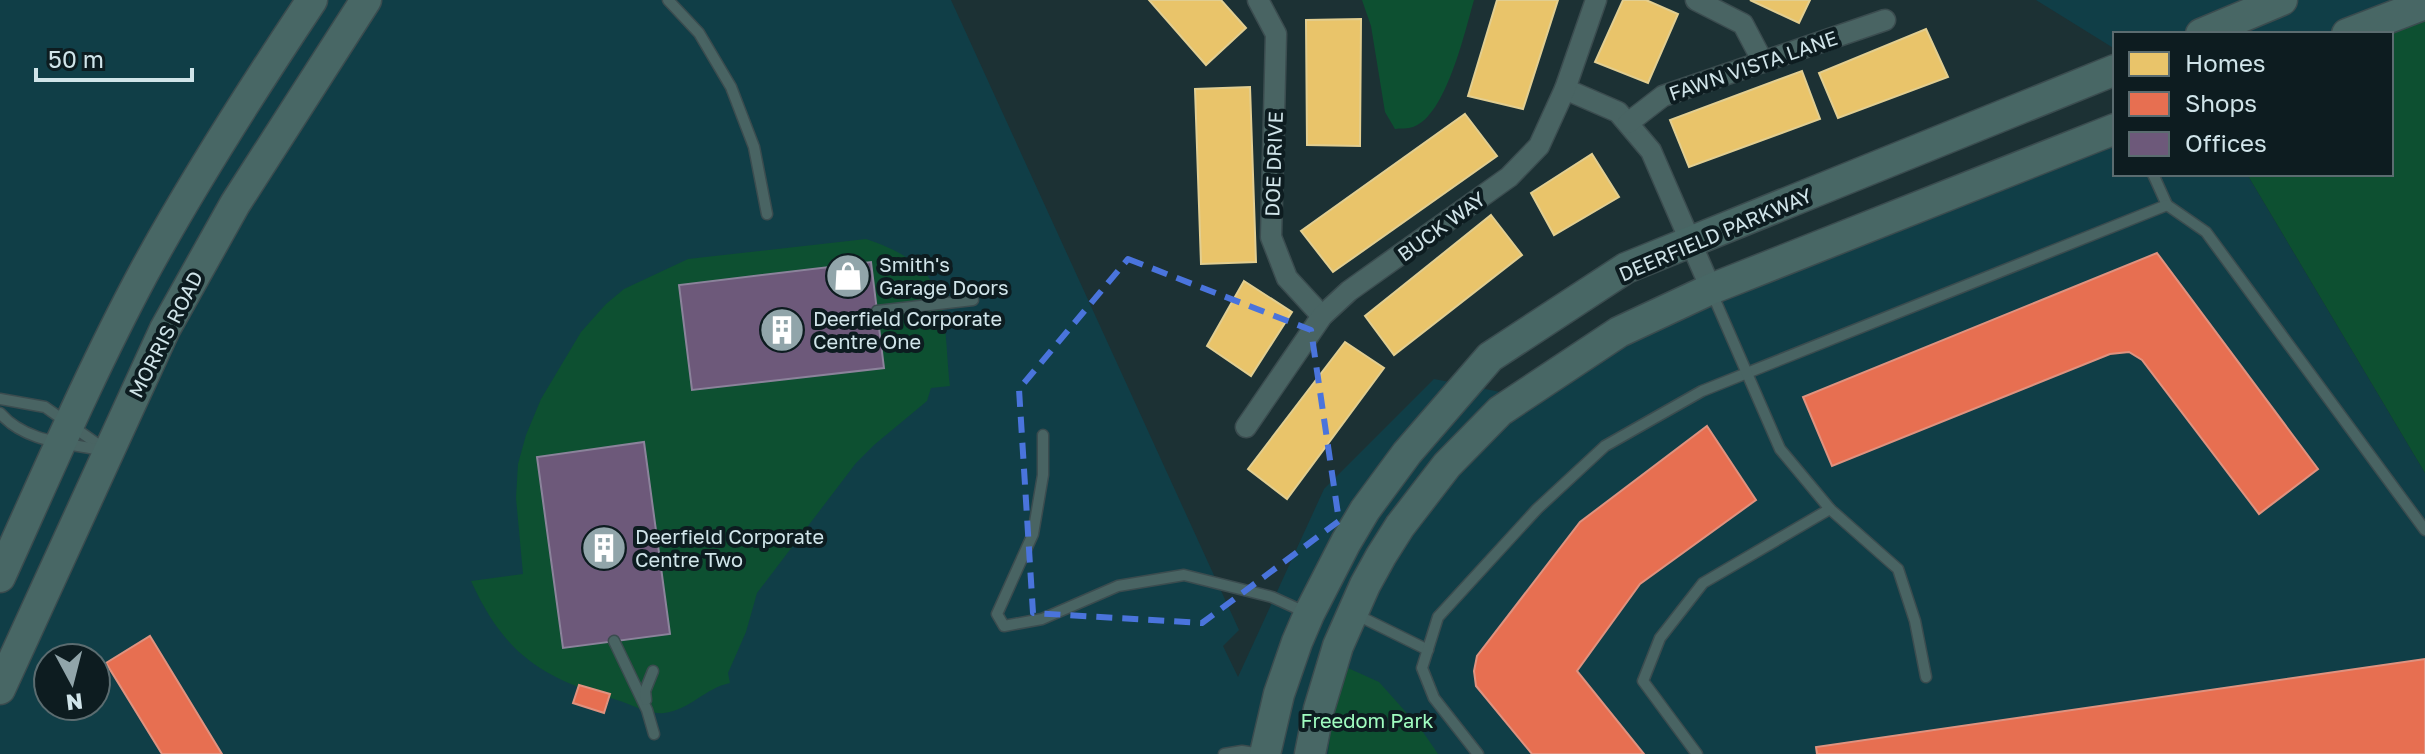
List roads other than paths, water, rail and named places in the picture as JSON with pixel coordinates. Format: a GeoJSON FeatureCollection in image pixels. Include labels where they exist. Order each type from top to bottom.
{"type":"FeatureCollection","features":[{"type":"Feature","properties":{"kind":"main road"},"geometry":{"type":"LineString","coordinates":[[0,577],[124,310],[233,120],[312,0]]}},
{"type":"Feature","properties":{"kind":"main road","name":"MORRIS ROAD"},"geometry":{"type":"LineString","coordinates":[[0,689],[165,329],[267,151],[366,0]]}},
{"type":"Feature","properties":{"kind":"main road"},"geometry":{"type":"LineString","coordinates":[[2205,32],[2233,16],[2277,1]]}},
{"type":"Feature","properties":{"kind":"main road"},"geometry":{"type":"LineString","coordinates":[[2352,32],[2425,4]]}},
{"type":"Feature","properties":{"kind":"main road","name":"DEERFIELD PARKWAY"},"geometry":{"type":"LineString","coordinates":[[1263,754],[1287,669],[1309,614],[1346,542],[1407,453],[1490,357],[1626,268],[2113,71]]}},
{"type":"Feature","properties":{"kind":"main road"},"geometry":{"type":"LineString","coordinates":[[1310,754],[1328,678],[1352,612],[1381,556],[1424,494],[1500,411],[1619,332],[1711,289],[2113,130]]}},
{"type":"Feature","properties":{"kind":"street","name":"DOE DRIVE"},"geometry":{"type":"LineString","coordinates":[[1258,0],[1276,34],[1271,237],[1287,278],[1322,316]]}},
{"type":"Feature","properties":{"kind":"street","name":"BUCK WAY"},"geometry":{"type":"LineString","coordinates":[[1246,427],[1322,316],[1349,291],[1509,177],[1539,146],[1565,89],[1596,0]]}},
{"type":"Feature","properties":{"kind":"street"},"geometry":{"type":"LineString","coordinates":[[1696,0],[1743,24],[1763,62]]}},
{"type":"Feature","properties":{"kind":"street","name":"FAWN VISTA LANE"},"geometry":{"type":"LineString","coordinates":[[1628,123],[1663,96],[1885,20]]}},
{"type":"Feature","properties":{"kind":"street"},"geometry":{"type":"LineString","coordinates":[[1565,89],[1618,112],[1651,151],[1711,289]]}},
{"type":"Feature","properties":{"kind":"lane"},"geometry":{"type":"LineString","coordinates":[[668,0],[699,33],[731,87],[754,147],[767,214]]}},
{"type":"Feature","properties":{"kind":"lane"},"geometry":{"type":"LineString","coordinates":[[2154,176],[2167,205],[2206,232],[2425,530]]}},
{"type":"Feature","properties":{"kind":"lane"},"geometry":{"type":"LineString","coordinates":[[1478,754],[1434,698],[1422,668],[1438,617],[1537,509],[1605,446],[1702,391],[2167,205]]}},
{"type":"Feature","properties":{"kind":"lane"},"geometry":{"type":"LineString","coordinates":[[1711,289],[1780,449],[1830,509],[1898,569],[1915,621],[1926,677]]}},
{"type":"Feature","properties":{"kind":"lane"},"geometry":{"type":"LineString","coordinates":[[877,311],[973,300]]}},
{"type":"Feature","properties":{"kind":"lane"},"geometry":{"type":"LineString","coordinates":[[0,399],[45,407],[66,433],[107,451]]}},
{"type":"Feature","properties":{"kind":"lane"},"geometry":{"type":"LineString","coordinates":[[0,413],[8,422],[34,437],[66,433],[107,451]]}},
{"type":"Feature","properties":{"kind":"lane"},"geometry":{"type":"LineString","coordinates":[[1043,435],[1043,475],[1033,534],[997,614],[1004,626],[1042,619],[1118,586],[1184,575],[1272,597],[1309,614]]}},
{"type":"Feature","properties":{"kind":"lane"},"geometry":{"type":"LineString","coordinates":[[1697,754],[1643,681],[1660,638],[1703,583],[1830,509]]}},
{"type":"Feature","properties":{"kind":"lane"},"geometry":{"type":"LineString","coordinates":[[1352,612],[1428,650]]}},
{"type":"Feature","properties":{"kind":"lane"},"geometry":{"type":"LineString","coordinates":[[614,641],[647,710],[654,734]]}},
{"type":"Feature","properties":{"kind":"lane"},"geometry":{"type":"LineString","coordinates":[[647,710],[645,691],[653,671]]}},
{"type":"Feature","properties":{"kind":"lane"},"geometry":{"type":"LineString","coordinates":[[1224,754],[1242,751],[1263,754]]}},
{"type":"Feature","properties":{"kind":"place","name":"Smith's Garage Doors"},"geometry":{"type":"Point","coordinates":[848,276]}},
{"type":"Feature","properties":{"kind":"place","name":"Deerfield Corporate Centre One"},"geometry":{"type":"Point","coordinates":[782,330]}},
{"type":"Feature","properties":{"kind":"place","name":"Deerfield Corporate Centre Two"},"geometry":{"type":"Point","coordinates":[604,548]}},
{"type":"Feature","properties":{"kind":"park label","name":"Freedom Park"},"geometry":{"type":"Point","coordinates":[1367,720]}}]}
